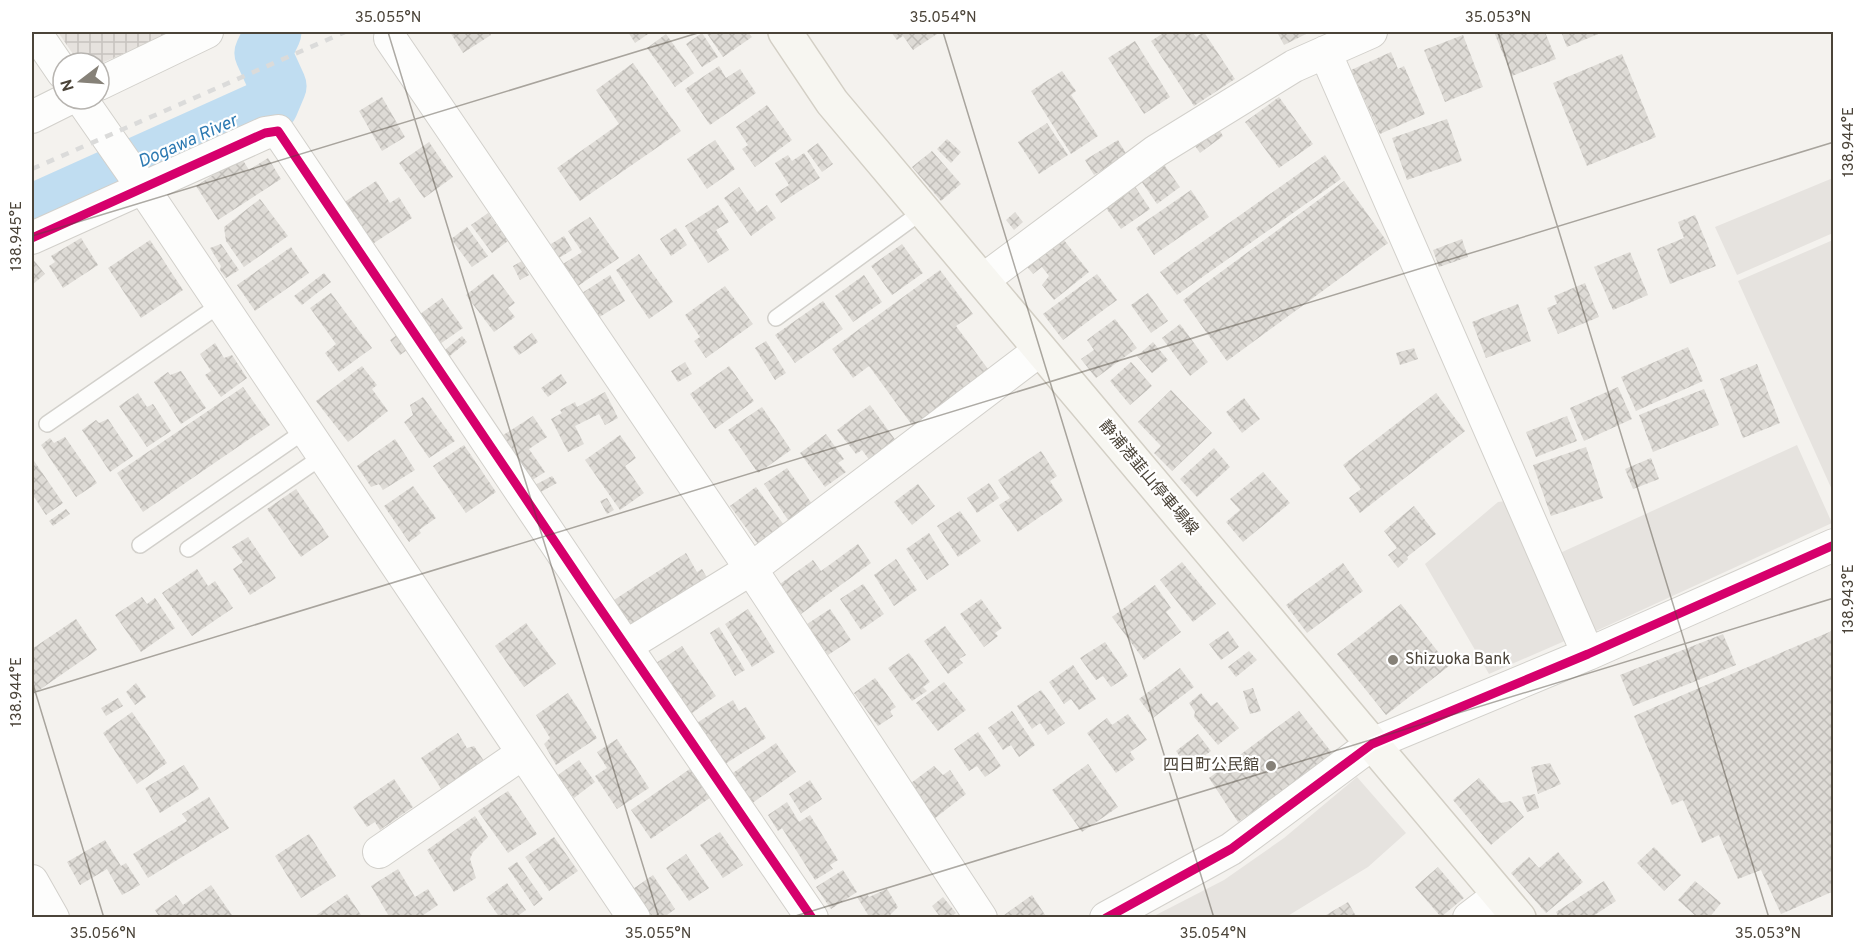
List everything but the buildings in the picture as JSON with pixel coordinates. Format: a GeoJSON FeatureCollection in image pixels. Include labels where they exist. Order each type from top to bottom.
{"type":"FeatureCollection","features":[{"type":"Feature","properties":{"kind":"main road","name":"静浦港韮山停車場線"},"geometry":{"type":"LineString","coordinates":[[785,32],[832,102],[1509,906]]}},
{"type":"Feature","properties":{"kind":"street"},"geometry":{"type":"LineString","coordinates":[[35,32],[51,55]]}},
{"type":"Feature","properties":{"kind":"street"},"geometry":{"type":"LineString","coordinates":[[111,78],[207,32]]}},
{"type":"Feature","properties":{"kind":"street"},"geometry":{"type":"LineString","coordinates":[[983,280],[1156,151],[1294,66],[1371,32]]}},
{"type":"Feature","properties":{"kind":"street"},"geometry":{"type":"LineString","coordinates":[[390,38],[751,569],[981,918]]}},
{"type":"Feature","properties":{"kind":"street"},"geometry":{"type":"LineString","coordinates":[[1324,52],[1588,654]]}},
{"type":"Feature","properties":{"kind":"street"},"geometry":{"type":"LineString","coordinates":[[32,117],[51,108]]}},
{"type":"Feature","properties":{"kind":"street"},"geometry":{"type":"LineString","coordinates":[[89,111],[634,918]]}},
{"type":"Feature","properties":{"kind":"street"},"geometry":{"type":"LineString","coordinates":[[32,238],[140,185],[265,133],[278,131],[812,918]]}},
{"type":"Feature","properties":{"kind":"street"},"geometry":{"type":"LineString","coordinates":[[626,646],[751,569],[1040,350]]}},
{"type":"Feature","properties":{"kind":"street"},"geometry":{"type":"LineString","coordinates":[[1106,918],[1231,849],[1372,744],[1588,654],[1833,545]]}},
{"type":"Feature","properties":{"kind":"street"},"geometry":{"type":"LineString","coordinates":[[379,852],[524,753]]}},
{"type":"Feature","properties":{"kind":"street"},"geometry":{"type":"LineString","coordinates":[[32,881],[53,918]]}},
{"type":"Feature","properties":{"kind":"street"},"geometry":{"type":"LineString","coordinates":[[1469,918],[1509,906]]}},
{"type":"Feature","properties":{"kind":"lane"},"geometry":{"type":"LineString","coordinates":[[776,318],[924,210]]}},
{"type":"Feature","properties":{"kind":"lane"},"geometry":{"type":"LineString","coordinates":[[47,424],[221,304]]}},
{"type":"Feature","properties":{"kind":"lane"},"geometry":{"type":"LineString","coordinates":[[140,545],[306,430]]}},
{"type":"Feature","properties":{"kind":"lane"},"geometry":{"type":"LineString","coordinates":[[188,549],[323,456]]}},
{"type":"Feature","properties":{"kind":"shaded area"},"geometry":{"type":"Polygon","coordinates":[[[58,32],[175,32],[111,59],[111,51],[71,51],[58,32]]]}},
{"type":"Feature","properties":{"kind":"shaded area"},"geometry":{"type":"Polygon","coordinates":[[[1833,178],[1833,233],[1737,275],[1715,227],[1833,178]]]}},
{"type":"Feature","properties":{"kind":"shaded area"},"geometry":{"type":"Polygon","coordinates":[[[1833,240],[1833,492],[1738,281],[1833,240]]]}},
{"type":"Feature","properties":{"kind":"shaded area"},"geometry":{"type":"Polygon","coordinates":[[[1797,445],[1832,523],[1596,631],[1560,553],[1797,445]]]}},
{"type":"Feature","properties":{"kind":"shaded area"},"geometry":{"type":"Polygon","coordinates":[[[1506,501],[1567,640],[1489,674],[1425,564],[1498,502],[1506,501]]]}},
{"type":"Feature","properties":{"kind":"shaded area"},"geometry":{"type":"Polygon","coordinates":[[[1357,777],[1406,833],[1368,867],[1286,917],[1152,917],[1224,880],[1284,838],[1357,777]]]}},
{"type":"Feature","properties":{"kind":"waterway","name":"Dogawa River"},"geometry":{"type":"LineString","coordinates":[[32,213],[270,105],[278,86],[263,53],[273,32]]}},
{"type":"Feature","properties":{"kind":"railway"},"geometry":{"type":"LineString","coordinates":[[32,169],[345,32]]}},
{"type":"Feature","properties":{"kind":"cycle path"},"geometry":{"type":"LineString","coordinates":[[32,238],[265,133],[278,131],[812,918]]}},
{"type":"Feature","properties":{"kind":"cycle path"},"geometry":{"type":"LineString","coordinates":[[1106,918],[1231,849],[1372,744],[1588,654],[1834,545]]}},
{"type":"Feature","properties":{"kind":"place","name":"Shizuoka Bank"},"geometry":{"type":"Point","coordinates":[1393,660]}},
{"type":"Feature","properties":{"kind":"place","name":"四日町公民館"},"geometry":{"type":"Point","coordinates":[1271,766]}}]}
